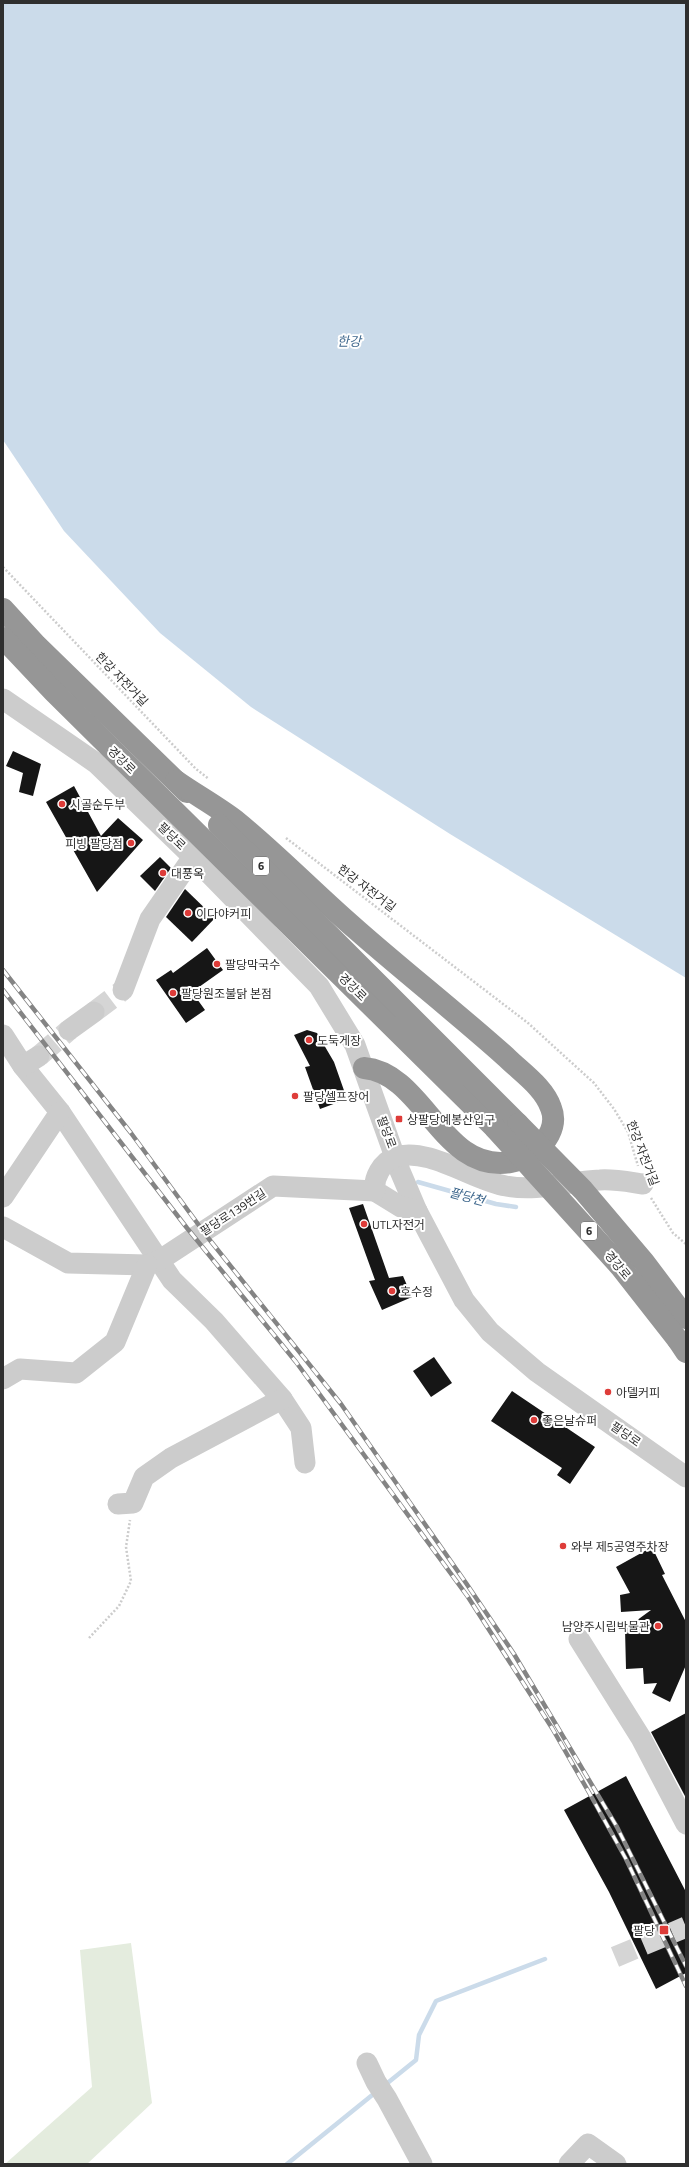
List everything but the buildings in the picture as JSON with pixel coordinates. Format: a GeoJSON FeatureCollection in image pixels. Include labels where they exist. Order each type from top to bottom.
{"type":"FeatureCollection","features":[{"type":"Feature","properties":{"kind":"highway","name":"경강로"},"geometry":{"type":"LineString","coordinates":[[3,608],[36,645],[176,781],[583,1190],[644,1262],[686,1318]]}},
{"type":"Feature","properties":{"kind":"highway","name":"경강로"},"geometry":{"type":"LineString","coordinates":[[3,638],[54,692],[495,1128],[620,1266],[682,1346]]}},
{"type":"Feature","properties":{"kind":"highway"},"geometry":{"type":"LineString","coordinates":[[176,781],[236,821],[358,932],[469,1024],[543,1093],[552,1109],[553,1124],[549,1135],[532,1154],[510,1162],[492,1162],[467,1154],[395,1080],[377,1069],[364,1068]]}},
{"type":"Feature","properties":{"kind":"street","name":"팔당로"},"geometry":{"type":"LineString","coordinates":[[3,699],[96,763],[193,857],[319,986],[355,1045],[414,1204],[464,1300],[490,1332],[537,1372],[686,1477]]}},
{"type":"Feature","properties":{"kind":"street"},"geometry":{"type":"LineString","coordinates":[[123,990],[150,919],[193,857]]}},
{"type":"Feature","properties":{"kind":"street"},"geometry":{"type":"LineString","coordinates":[[69,1030],[94,1012]]}},
{"type":"Feature","properties":{"kind":"street"},"geometry":{"type":"LineString","coordinates":[[3,1035],[31,1061],[60,1112],[154,1262],[214,1321],[282,1399],[301,1428],[304,1463]]}},
{"type":"Feature","properties":{"kind":"street"},"geometry":{"type":"LineString","coordinates":[[3,1197],[60,1112]]}},
{"type":"Feature","properties":{"kind":"street"},"geometry":{"type":"LineString","coordinates":[[414,1204],[401,1207],[375,1191],[374,1184],[376,1176],[382,1168],[428,1158],[484,1180],[506,1186],[528,1189],[548,1188],[600,1180],[643,1184]]}},
{"type":"Feature","properties":{"kind":"street","name":"팔당로139번길"},"geometry":{"type":"LineString","coordinates":[[154,1262],[273,1186],[375,1191]]}},
{"type":"Feature","properties":{"kind":"street"},"geometry":{"type":"LineString","coordinates":[[3,1227],[68,1263],[154,1262]]}},
{"type":"Feature","properties":{"kind":"street"},"geometry":{"type":"LineString","coordinates":[[3,1379],[20,1369],[76,1373],[115,1342],[154,1262]]}},
{"type":"Feature","properties":{"kind":"street"},"geometry":{"type":"LineString","coordinates":[[125,1504],[144,1477],[171,1458],[282,1399]]}},
{"type":"Feature","properties":{"kind":"street"},"geometry":{"type":"LineString","coordinates":[[579,1639],[641,1738],[686,1824]]}},
{"type":"Feature","properties":{"kind":"street"},"geometry":{"type":"LineString","coordinates":[[367,2063],[376,2082],[388,2099],[422,2164]]}},
{"type":"Feature","properties":{"kind":"street"},"geometry":{"type":"LineString","coordinates":[[569,2164],[588,2144],[616,2164]]}},
{"type":"Feature","properties":{"kind":"path","name":"한강 자전거길"},"geometry":{"type":"LineString","coordinates":[[3,567],[196,769],[215,783]]}},
{"type":"Feature","properties":{"kind":"path","name":"한강 자전거길"},"geometry":{"type":"LineString","coordinates":[[283,836],[528,1023],[594,1083],[614,1109],[628,1132],[643,1184],[673,1233],[686,1244]]}},
{"type":"Feature","properties":{"kind":"path"},"geometry":{"type":"LineString","coordinates":[[89,1638],[119,1606],[131,1581],[126,1547],[125,1504]]}},
{"type":"Feature","properties":{"kind":"shaded area"},"geometry":{"type":"Polygon","coordinates":[[[131,1943],[152,2103],[87,2164],[5,2164],[92,2087],[80,1950],[131,1943]]]}},
{"type":"Feature","properties":{"kind":"water","name":"한강"},"geometry":{"type":"Polygon","coordinates":[[[3,3],[686,3],[686,978],[450,834],[251,707],[160,633],[64,531],[3,440],[3,3]]]}},
{"type":"Feature","properties":{"kind":"waterway","name":"팔당천"},"geometry":{"type":"LineString","coordinates":[[418,1182],[496,1204],[516,1207]]}},
{"type":"Feature","properties":{"kind":"waterway"},"geometry":{"type":"LineString","coordinates":[[385,2085],[416,2060],[419,2035],[436,2001],[545,1959]]}},
{"type":"Feature","properties":{"kind":"waterway"},"geometry":{"type":"LineString","coordinates":[[287,2164],[376,2092]]}},
{"type":"Feature","properties":{"kind":"tunnel"},"geometry":{"type":"LineString","coordinates":[[94,1012],[123,990]]}},
{"type":"Feature","properties":{"kind":"tunnel"},"geometry":{"type":"LineString","coordinates":[[39,1056],[69,1030]]}},
{"type":"Feature","properties":{"kind":"tunnel"},"geometry":{"type":"LineString","coordinates":[[615,1957],[686,1927]]}},
{"type":"Feature","properties":{"kind":"railway"},"geometry":{"type":"LineString","coordinates":[[3,970],[131,1133],[209,1239],[341,1404],[466,1583],[514,1654],[617,1827],[686,1966]]}},
{"type":"Feature","properties":{"kind":"railway"},"geometry":{"type":"LineString","coordinates":[[3,990],[187,1228],[296,1362],[468,1597],[552,1728],[591,1796],[626,1859],[686,1986]]}},
{"type":"Feature","properties":{"kind":"place","name":"시골순두부"},"geometry":{"type":"Point","coordinates":[62,804]}},
{"type":"Feature","properties":{"kind":"place","name":"피빙 팔당점"},"geometry":{"type":"Point","coordinates":[131,843]}},
{"type":"Feature","properties":{"kind":"place","name":"대풍옥"},"geometry":{"type":"Point","coordinates":[163,873]}},
{"type":"Feature","properties":{"kind":"place","name":"이다야커피"},"geometry":{"type":"Point","coordinates":[188,913]}},
{"type":"Feature","properties":{"kind":"place","name":"팔당막국수"},"geometry":{"type":"Point","coordinates":[217,964]}},
{"type":"Feature","properties":{"kind":"place","name":"팔당원조불닭 본점"},"geometry":{"type":"Point","coordinates":[173,993]}},
{"type":"Feature","properties":{"kind":"place","name":"도둑게장"},"geometry":{"type":"Point","coordinates":[309,1040]}},
{"type":"Feature","properties":{"kind":"place","name":"팔당셀프장어"},"geometry":{"type":"Point","coordinates":[295,1096]}},
{"type":"Feature","properties":{"kind":"place","name":"상팔당예봉산입구"},"geometry":{"type":"Point","coordinates":[399,1119]}},
{"type":"Feature","properties":{"kind":"place","name":"UTL자전거"},"geometry":{"type":"Point","coordinates":[364,1224]}},
{"type":"Feature","properties":{"kind":"place","name":"호수정"},"geometry":{"type":"Point","coordinates":[392,1291]}},
{"type":"Feature","properties":{"kind":"place","name":"아델커피"},"geometry":{"type":"Point","coordinates":[608,1392]}},
{"type":"Feature","properties":{"kind":"place","name":"좋은날슈퍼"},"geometry":{"type":"Point","coordinates":[534,1420]}},
{"type":"Feature","properties":{"kind":"place","name":"와부 제5공영주차장"},"geometry":{"type":"Point","coordinates":[563,1546]}},
{"type":"Feature","properties":{"kind":"place","name":"남양주시립박물관"},"geometry":{"type":"Point","coordinates":[658,1626]}},
{"type":"Feature","properties":{"kind":"place","name":"팔당"},"geometry":{"type":"Point","coordinates":[664,1930]}}]}
